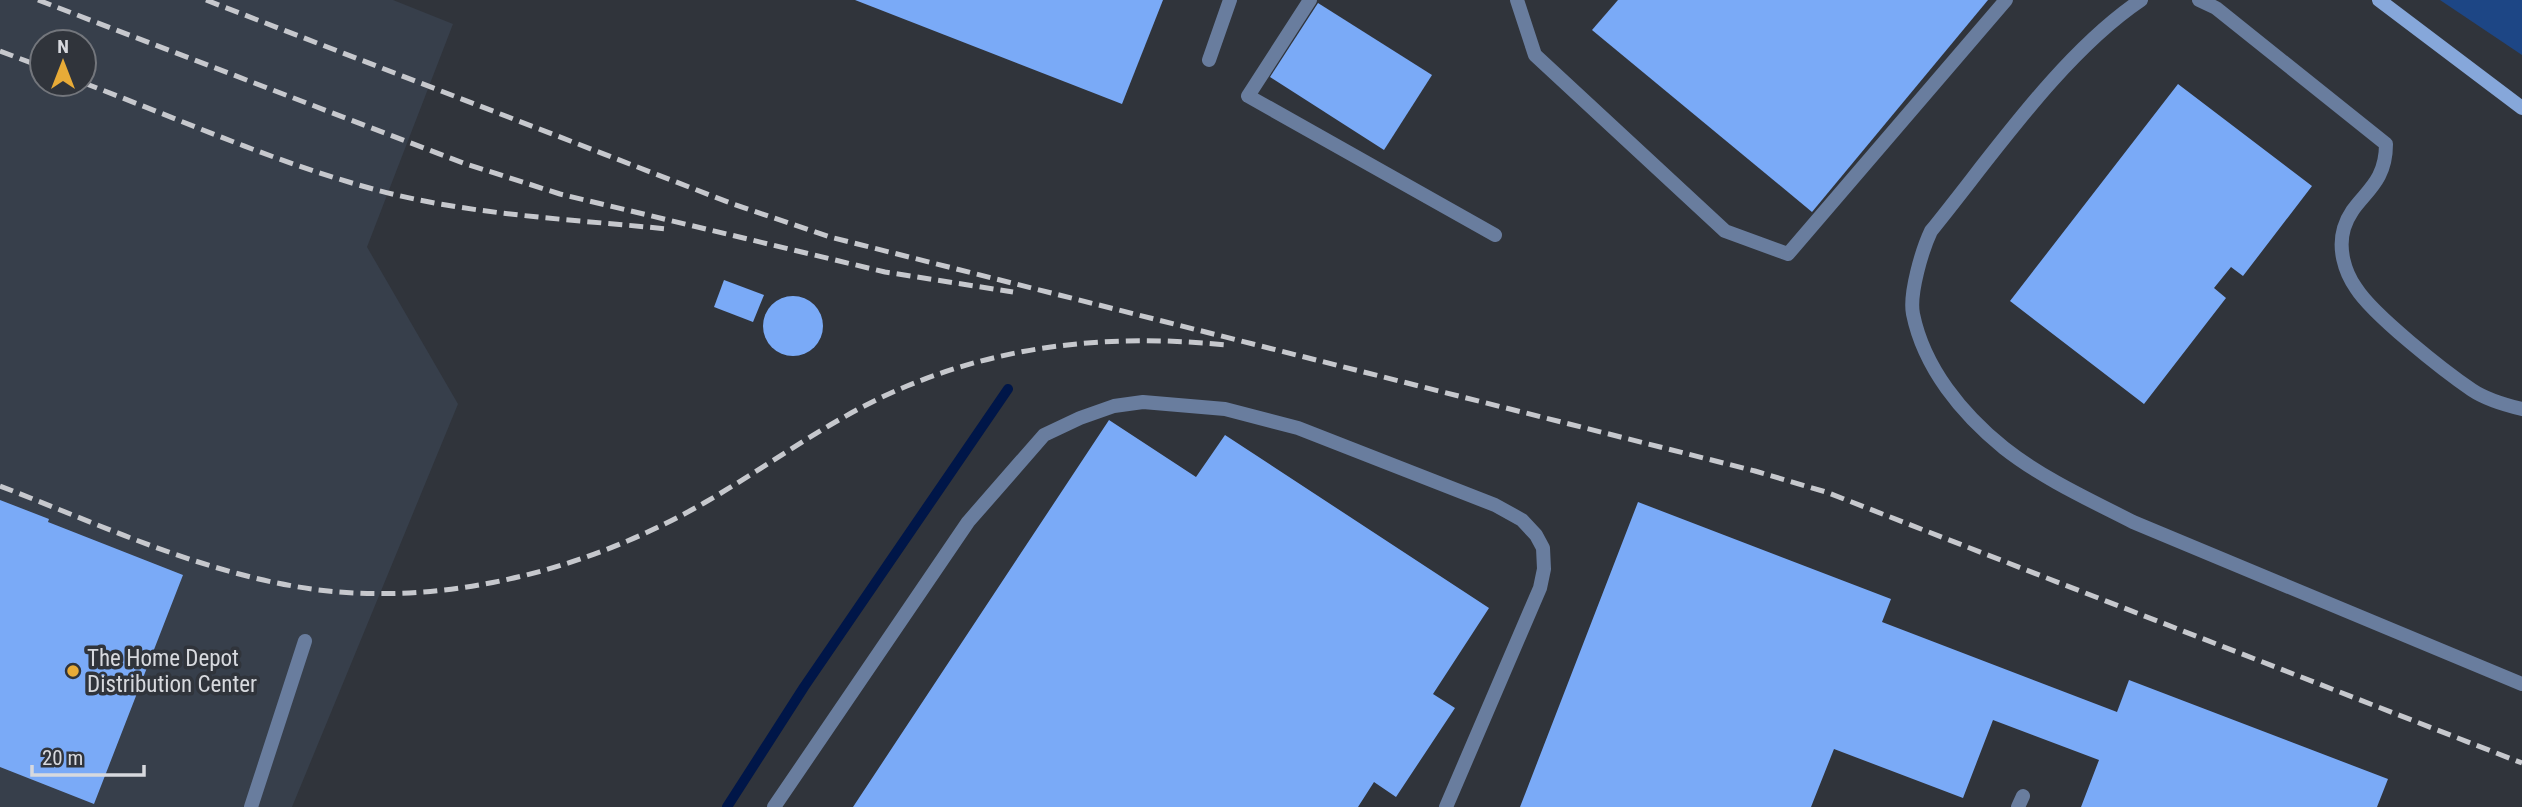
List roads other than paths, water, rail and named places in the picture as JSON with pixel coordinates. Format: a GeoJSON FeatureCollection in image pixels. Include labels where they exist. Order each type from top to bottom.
{"type":"FeatureCollection","features":[{"type":"Feature","properties":{"kind":"main road"},"geometry":{"type":"LineString","coordinates":[[2379,0],[2522,108]]}},
{"type":"Feature","properties":{"kind":"lane"},"geometry":{"type":"LineString","coordinates":[[1209,60],[1230,0]]}},
{"type":"Feature","properties":{"kind":"lane"},"geometry":{"type":"LineString","coordinates":[[1310,0],[1248,96],[1495,235]]}},
{"type":"Feature","properties":{"kind":"lane"},"geometry":{"type":"LineString","coordinates":[[1517,0],[1535,55],[1726,231],[1788,254],[2006,0]]}},
{"type":"Feature","properties":{"kind":"lane"},"geometry":{"type":"LineString","coordinates":[[2141,0],[2078,52],[1931,231],[1922,250],[1912,312],[1936,374],[1954,399],[2004,448],[2074,492],[2133,522],[2522,684]]}},
{"type":"Feature","properties":{"kind":"lane"},"geometry":{"type":"LineString","coordinates":[[2199,0],[2216,8],[2386,144],[2386,163],[2377,181],[2345,225],[2340,249],[2354,286],[2368,304],[2474,391],[2522,410]]}},
{"type":"Feature","properties":{"kind":"lane"},"geometry":{"type":"LineString","coordinates":[[774,807],[940,561],[1003,480],[1044,435],[1114,406],[1143,402],[1225,409],[1298,428],[1495,505],[1522,520],[1536,536],[1543,548],[1540,588],[1446,807]]}},
{"type":"Feature","properties":{"kind":"lane"},"geometry":{"type":"LineString","coordinates":[[251,807],[305,641]]}},
{"type":"Feature","properties":{"kind":"waterway"},"geometry":{"type":"LineString","coordinates":[[727,807],[804,687],[1008,389]]}},
{"type":"Feature","properties":{"kind":"railway"},"geometry":{"type":"LineString","coordinates":[[38,0],[463,163],[560,194],[885,272],[1013,292]]}},
{"type":"Feature","properties":{"kind":"railway"},"geometry":{"type":"LineString","coordinates":[[206,0],[733,204],[830,237],[1755,471],[1826,492],[2522,763]]}},
{"type":"Feature","properties":{"kind":"railway"},"geometry":{"type":"LineString","coordinates":[[0,51],[28,62]]}},
{"type":"Feature","properties":{"kind":"railway"},"geometry":{"type":"LineString","coordinates":[[98,88],[263,153],[336,178],[409,198],[556,219],[667,229]]}},
{"type":"Feature","properties":{"kind":"railway"},"geometry":{"type":"LineString","coordinates":[[0,486],[161,549],[244,575],[328,591],[377,594],[426,592],[523,576],[616,546],[704,503],[854,411],[946,371],[1025,351],[1064,345],[1145,341],[1227,345]]}},
{"type":"Feature","properties":{"kind":"place","name":"The Home Depot Distribution Center"},"geometry":{"type":"Point","coordinates":[73,671]}}]}
